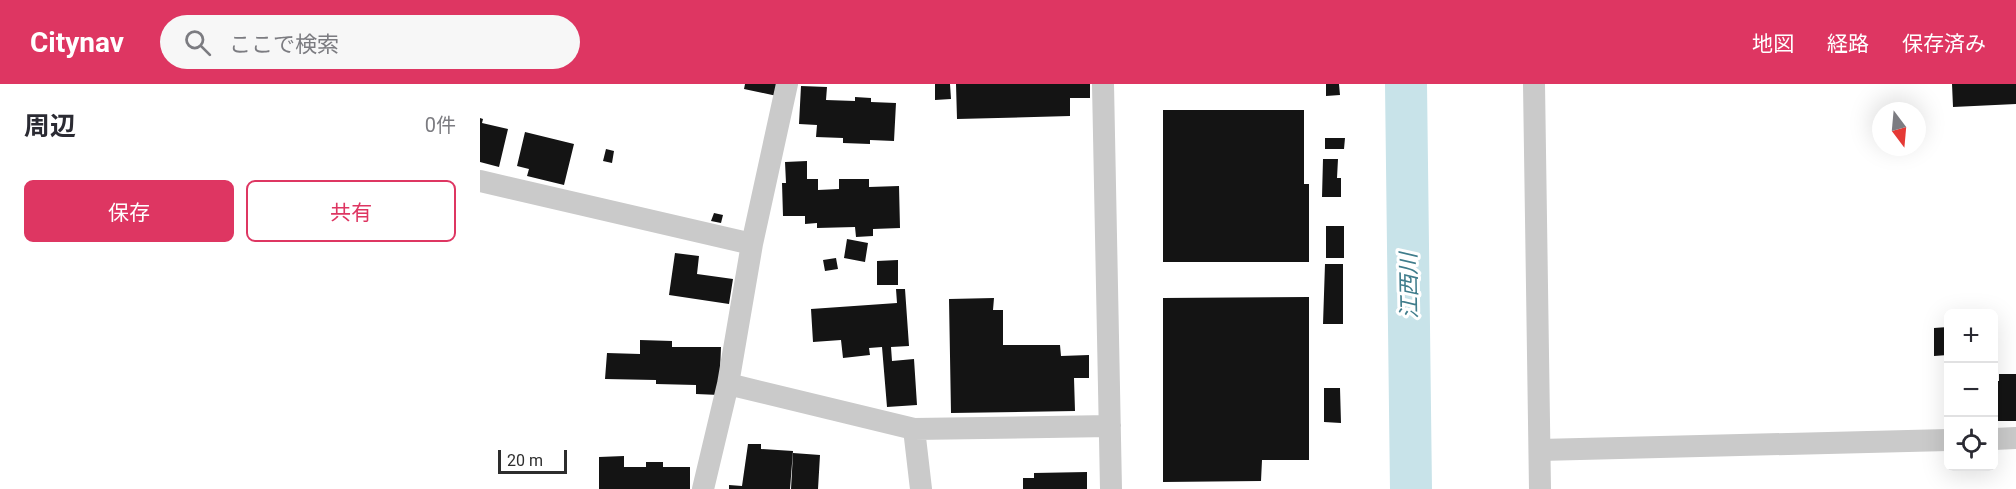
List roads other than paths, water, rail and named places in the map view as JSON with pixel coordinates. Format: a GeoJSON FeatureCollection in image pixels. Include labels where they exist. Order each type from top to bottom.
{"type":"FeatureCollection","features":[{"type":"Feature","properties":{"kind":"street"},"geometry":{"type":"LineString","coordinates":[[703,489],[728,384],[752,244],[787,84]]}},
{"type":"Feature","properties":{"kind":"street"},"geometry":{"type":"LineString","coordinates":[[1103,84],[1111,489]]}},
{"type":"Feature","properties":{"kind":"street"},"geometry":{"type":"LineString","coordinates":[[1534,84],[1540,489]]}},
{"type":"Feature","properties":{"kind":"street"},"geometry":{"type":"LineString","coordinates":[[480,181],[752,244]]}},
{"type":"Feature","properties":{"kind":"street"},"geometry":{"type":"LineString","coordinates":[[728,384],[914,429],[1110,426]]}},
{"type":"Feature","properties":{"kind":"street"},"geometry":{"type":"LineString","coordinates":[[914,429],[921,489]]}},
{"type":"Feature","properties":{"kind":"street"},"geometry":{"type":"LineString","coordinates":[[1998,439],[2016,438]]}},
{"type":"Feature","properties":{"kind":"street"},"geometry":{"type":"LineString","coordinates":[[1540,450],[1944,440]]}},
{"type":"Feature","properties":{"kind":"waterway","name":"江西川"},"geometry":{"type":"LineString","coordinates":[[1406,84],[1411,489]]}}]}
